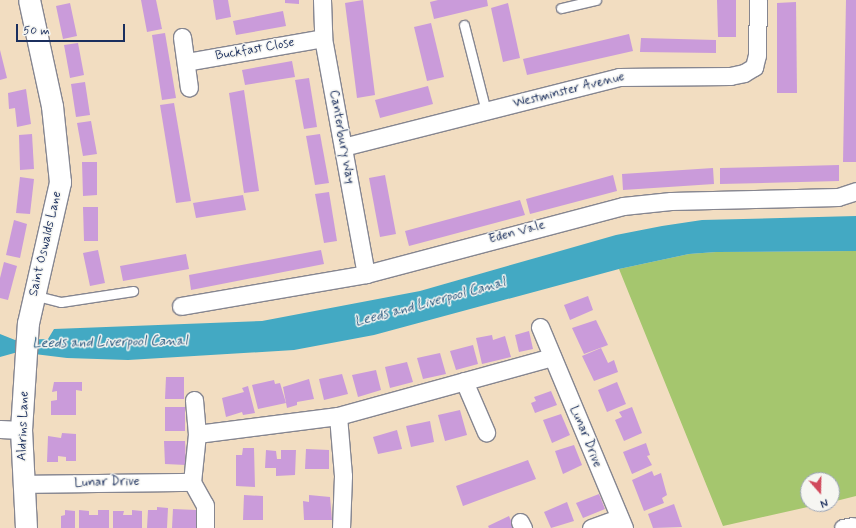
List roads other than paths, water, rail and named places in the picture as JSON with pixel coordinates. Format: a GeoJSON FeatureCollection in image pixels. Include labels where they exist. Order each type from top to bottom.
{"type":"FeatureCollection","features":[{"type":"Feature","properties":{"kind":"street","name":"Saint Oswalds Lane"},"geometry":{"type":"LineString","coordinates":[[28,324],[33,295],[60,182],[52,106],[29,0]]}},
{"type":"Feature","properties":{"kind":"street","name":"Canterbury Way"},"geometry":{"type":"LineString","coordinates":[[322,0],[323,38],[366,274]]}},
{"type":"Feature","properties":{"kind":"street","name":"Westminster Avenue"},"geometry":{"type":"LineString","coordinates":[[344,147],[619,77],[744,74],[754,66],[757,55],[758,0]]}},
{"type":"Feature","properties":{"kind":"street"},"geometry":{"type":"LineString","coordinates":[[182,37],[189,88]]}},
{"type":"Feature","properties":{"kind":"street","name":"Buckfast Close"},"geometry":{"type":"LineString","coordinates":[[186,62],[323,38]]}},
{"type":"Feature","properties":{"kind":"street","name":"Eden Vale"},"geometry":{"type":"LineString","coordinates":[[181,306],[366,274],[623,206],[672,201],[838,197],[856,191]]}},
{"type":"Feature","properties":{"kind":"street","name":"Aldrins Lane"},"geometry":{"type":"LineString","coordinates":[[26,528],[21,430],[28,324]]}},
{"type":"Feature","properties":{"kind":"street","name":"Lunar Drive"},"geometry":{"type":"LineString","coordinates":[[540,327],[621,523],[591,528]]}},
{"type":"Feature","properties":{"kind":"street"},"geometry":{"type":"LineString","coordinates":[[197,434],[338,416],[552,357]]}},
{"type":"Feature","properties":{"kind":"street"},"geometry":{"type":"LineString","coordinates":[[464,381],[486,432]]}},
{"type":"Feature","properties":{"kind":"street"},"geometry":{"type":"LineString","coordinates":[[194,400],[197,434],[192,482],[204,505],[205,528]]}},
{"type":"Feature","properties":{"kind":"street"},"geometry":{"type":"LineString","coordinates":[[338,416],[343,476],[341,528]]}},
{"type":"Feature","properties":{"kind":"street"},"geometry":{"type":"LineString","coordinates":[[0,429],[21,430]]}},
{"type":"Feature","properties":{"kind":"street","name":"Lunar Drive"},"geometry":{"type":"LineString","coordinates":[[23,484],[192,482]]}},
{"type":"Feature","properties":{"kind":"lane"},"geometry":{"type":"LineString","coordinates":[[561,8],[596,0]]}},
{"type":"Feature","properties":{"kind":"lane"},"geometry":{"type":"LineString","coordinates":[[464,25],[486,111]]}},
{"type":"Feature","properties":{"kind":"lane"},"geometry":{"type":"LineString","coordinates":[[33,295],[61,302],[134,291]]}},
{"type":"Feature","properties":{"kind":"water","name":"Leeds and Liverpool Canal"},"geometry":{"type":"Polygon","coordinates":[[[856,216],[856,251],[716,252],[689,254],[619,269],[374,335],[294,350],[128,360],[67,358],[18,352],[0,357],[0,334],[15,340],[48,339],[54,329],[262,321],[420,291],[616,235],[662,226],[702,220],[856,216]]]}}]}
